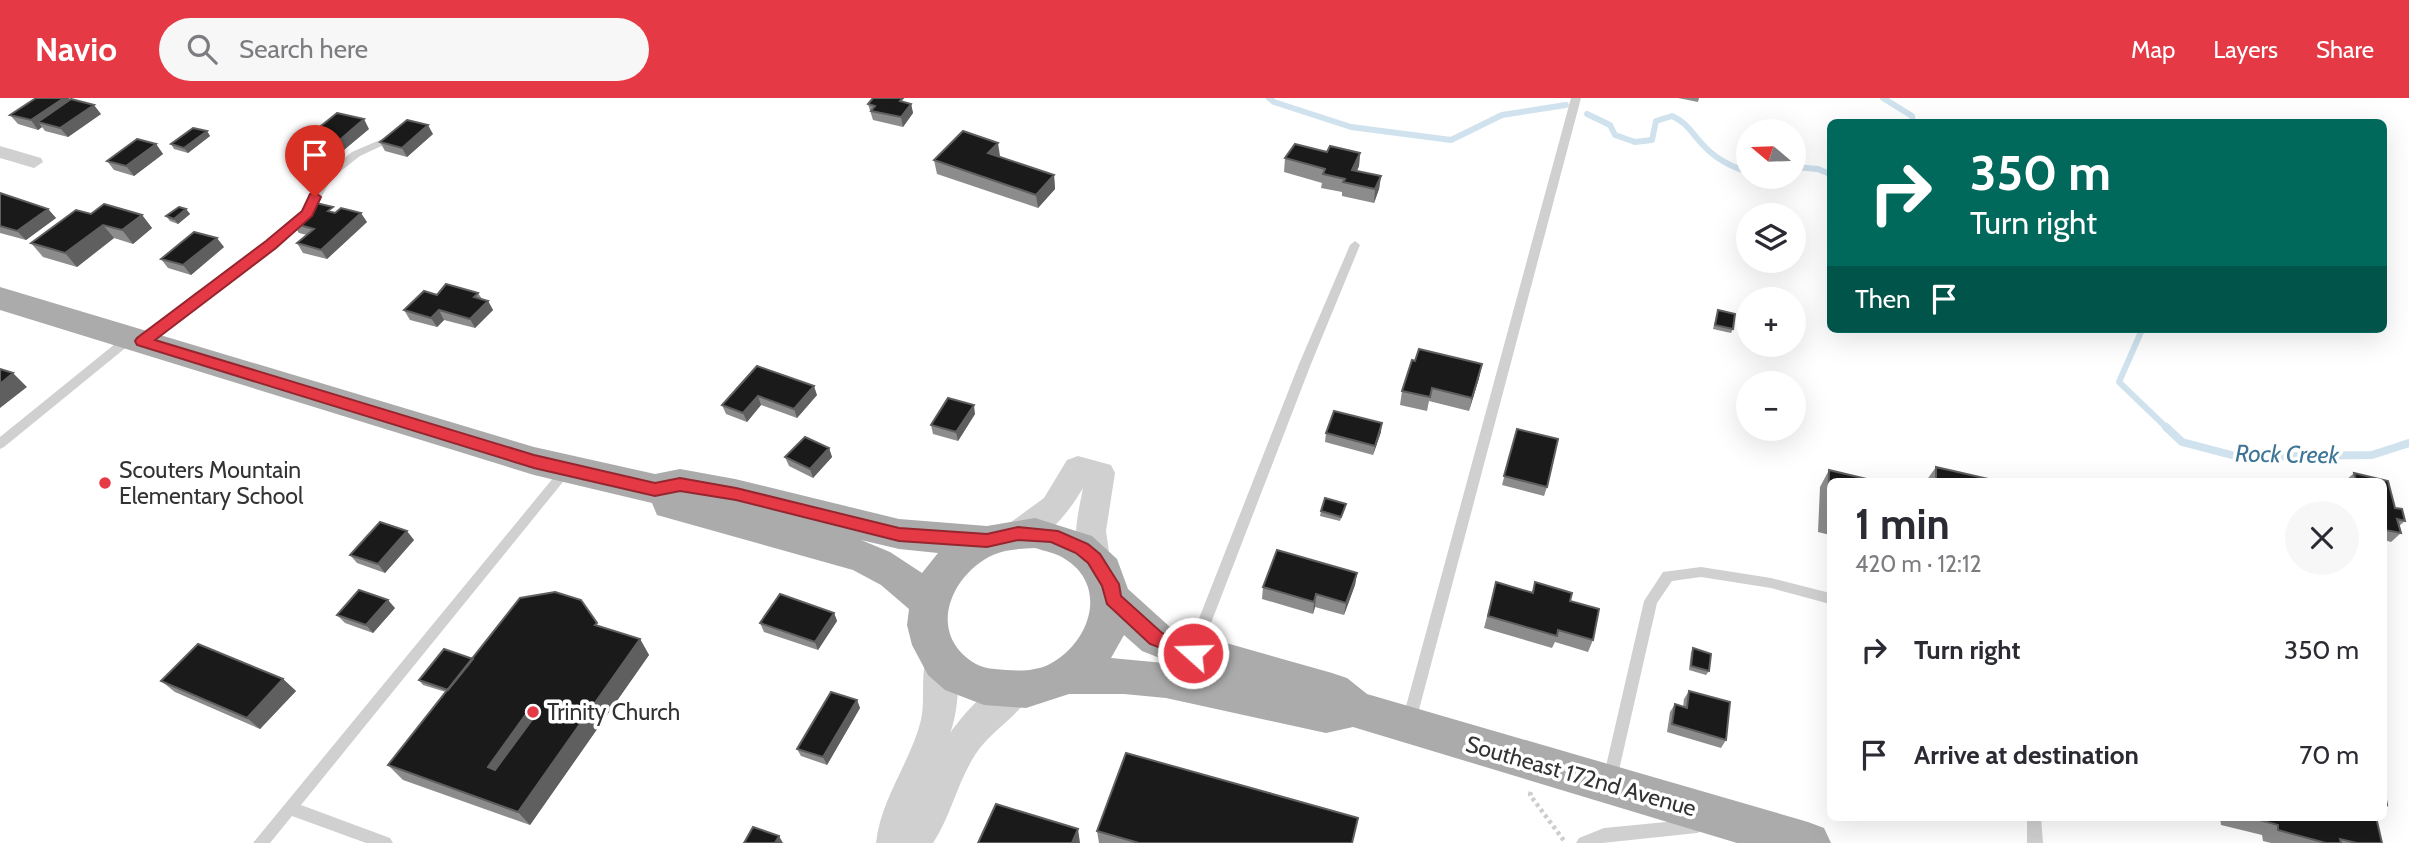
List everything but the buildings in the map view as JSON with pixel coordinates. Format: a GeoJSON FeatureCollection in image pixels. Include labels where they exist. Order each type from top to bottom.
{"type":"FeatureCollection","features":[{"type":"Feature","properties":{"kind":"main road","name":"Southeast 172nd Avenue"},"geometry":{"type":"LineString","coordinates":[[0,298],[534,461],[655,489],[680,484],[736,494],[899,534],[1052,536],[1075,545],[1094,559],[1110,584],[1113,599],[1110,628],[1094,655],[1067,676],[1033,689],[997,690],[973,683],[952,671],[941,660]]}},
{"type":"Feature","properties":{"kind":"main road","name":"Southeast 172nd Avenue"},"geometry":{"type":"LineString","coordinates":[[655,489],[667,504],[856,554],[876,562],[909,582],[928,603]]}},
{"type":"Feature","properties":{"kind":"main road"},"geometry":{"type":"LineString","coordinates":[[941,660],[928,633],[928,603],[934,587],[956,560],[1002,537]]}},
{"type":"Feature","properties":{"kind":"main road","name":"Southeast 172nd Avenue"},"geometry":{"type":"LineString","coordinates":[[1113,599],[1156,639],[1193,653],[1332,691],[1355,709],[1808,843]]}},
{"type":"Feature","properties":{"kind":"main road","name":"Southeast 172nd Avenue"},"geometry":{"type":"LineString","coordinates":[[1067,676],[1124,676],[1166,680],[1326,714],[1355,709]]}},
{"type":"Feature","properties":{"kind":"street"},"geometry":{"type":"LineString","coordinates":[[0,152],[34,162]]}},
{"type":"Feature","properties":{"kind":"street"},"geometry":{"type":"LineString","coordinates":[[1002,537],[1046,516],[1063,499],[1079,468],[1100,473],[1091,531],[1094,559]]}},
{"type":"Feature","properties":{"kind":"street"},"geometry":{"type":"LineString","coordinates":[[894,843],[897,824],[938,720],[942,689],[941,660]]}},
{"type":"Feature","properties":{"kind":"street"},"geometry":{"type":"LineString","coordinates":[[910,843],[921,832],[957,754],[972,730],[1015,691]]}},
{"type":"Feature","properties":{"kind":"lane"},"geometry":{"type":"LineString","coordinates":[[1408,725],[1576,98]]}},
{"type":"Feature","properties":{"kind":"lane"},"geometry":{"type":"LineString","coordinates":[[0,444],[136,340],[234,274],[307,213],[328,176],[356,154],[389,139]]}},
{"type":"Feature","properties":{"kind":"lane"},"geometry":{"type":"LineString","coordinates":[[1193,653],[1305,364],[1355,245]]}},
{"type":"Feature","properties":{"kind":"lane"},"geometry":{"type":"LineString","coordinates":[[261,843],[567,469]]}},
{"type":"Feature","properties":{"kind":"lane"},"geometry":{"type":"LineString","coordinates":[[1609,783],[1651,601],[1668,576],[1701,572],[1771,583],[1827,598]]}},
{"type":"Feature","properties":{"kind":"lane"},"geometry":{"type":"LineString","coordinates":[[290,808],[385,843]]}},
{"type":"Feature","properties":{"kind":"lane"},"geometry":{"type":"LineString","coordinates":[[2034,821],[2035,843]]}},
{"type":"Feature","properties":{"kind":"lane"},"geometry":{"type":"LineString","coordinates":[[1584,843],[1604,835],[1646,829],[1740,822]]}},
{"type":"Feature","properties":{"kind":"path"},"geometry":{"type":"LineString","coordinates":[[1536,762],[1530,795],[1565,843]]}},
{"type":"Feature","properties":{"kind":"waterway"},"geometry":{"type":"LineString","coordinates":[[1269,98],[1274,102],[1351,127],[1451,140],[1502,115],[1566,105]]}},
{"type":"Feature","properties":{"kind":"waterway","name":"Rock Creek"},"geometry":{"type":"LineString","coordinates":[[1883,98],[1912,116],[1912,119]]}},
{"type":"Feature","properties":{"kind":"waterway"},"geometry":{"type":"LineString","coordinates":[[1587,114],[1610,125],[1615,135],[1635,142],[1652,140],[1656,121],[1672,116],[1686,125],[1714,155],[1736,167]]}},
{"type":"Feature","properties":{"kind":"waterway"},"geometry":{"type":"LineString","coordinates":[[1806,168],[1827,173]]}},
{"type":"Feature","properties":{"kind":"waterway","name":"Rock Creek"},"geometry":{"type":"LineString","coordinates":[[2141,333],[2119,382],[2168,429]]}},
{"type":"Feature","properties":{"kind":"waterway","name":"Rock Creek"},"geometry":{"type":"LineString","coordinates":[[2166,427],[2182,442],[2239,457],[2372,455],[2409,443]]}},
{"type":"Feature","properties":{"kind":"place","name":"Scouters Mountain Elementary School"},"geometry":{"type":"Point","coordinates":[105,483]}},
{"type":"Feature","properties":{"kind":"place","name":"Trinity Church"},"geometry":{"type":"Point","coordinates":[533,712]}},
{"type":"Feature","properties":{"kind":"route"},"geometry":{"type":"LineString","coordinates":[[315,197],[307,213],[271,244],[142,341],[534,461],[655,489],[680,484],[736,494],[920,537],[987,541],[1018,534],[1052,536],[1068,541],[1094,559],[1104,570],[1113,599],[1156,639],[1193,653]]}}]}
